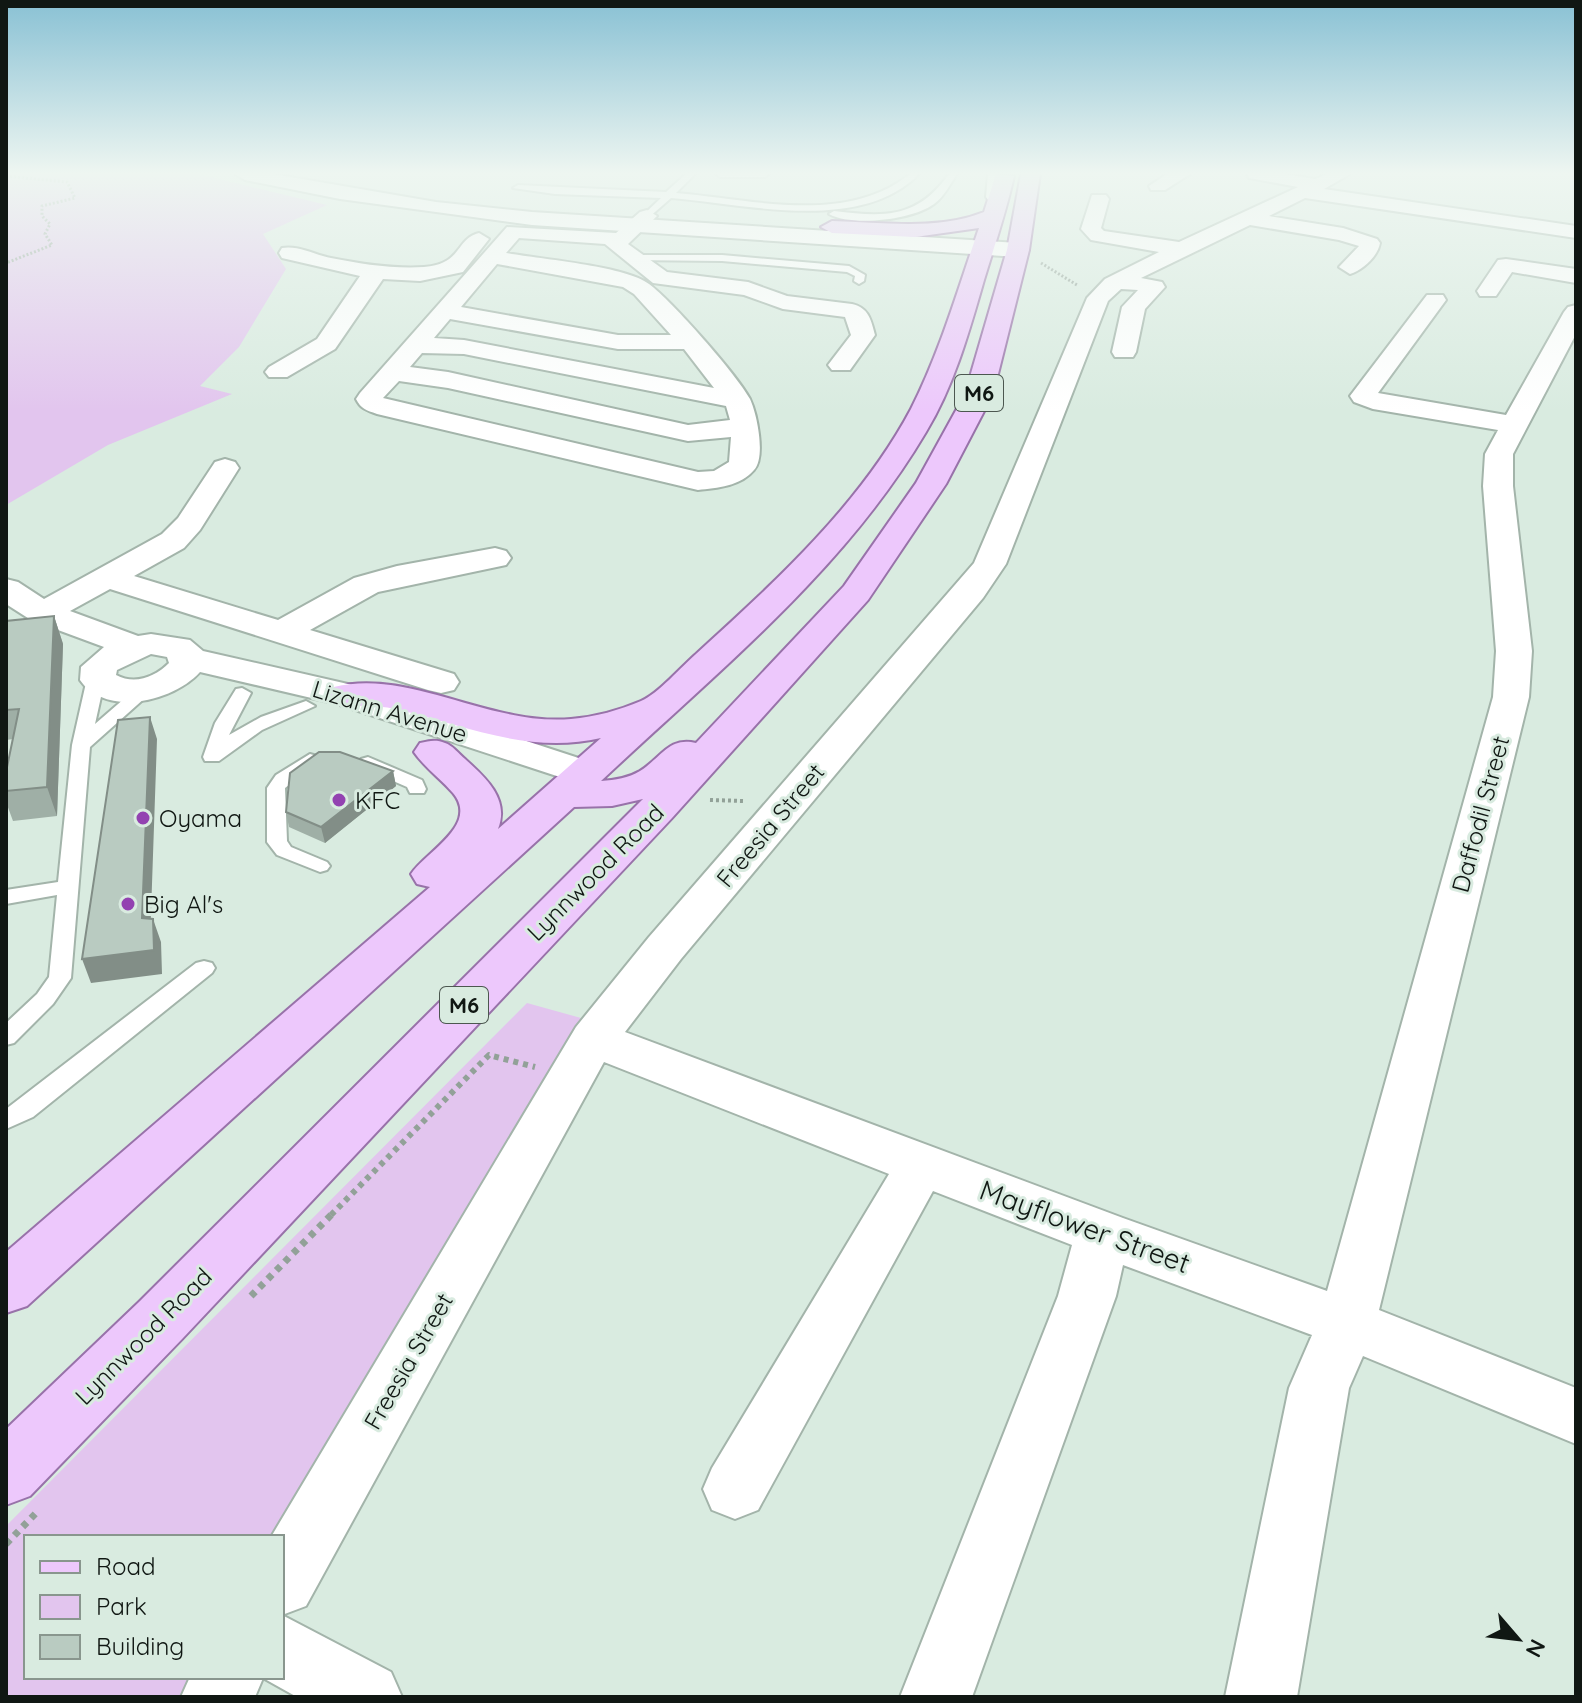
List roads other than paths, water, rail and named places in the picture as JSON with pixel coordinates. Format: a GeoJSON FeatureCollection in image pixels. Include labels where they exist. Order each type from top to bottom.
{"type":"FeatureCollection","features":[{"type":"Feature","properties":{"kind":"main road"},"geometry":{"type":"LineString","coordinates":[[947,253],[958,257],[966,270],[968,298]]}},
{"type":"Feature","properties":{"kind":"main road","name":"M6"},"geometry":{"type":"LineString","coordinates":[[6,1288],[201,1118],[655,708],[756,621],[885,472],[912,432],[941,377],[982,253]]}},
{"type":"Feature","properties":{"kind":"main road","name":"Lynnwood Road"},"geometry":{"type":"LineString","coordinates":[[6,1474],[161,1320],[657,809],[856,593],[931,484],[979,394],[1017,253]]}},
{"type":"Feature","properties":{"kind":"main road"},"geometry":{"type":"LineString","coordinates":[[575,783],[612,794],[656,778],[688,749],[904,521]]}},
{"type":"Feature","properties":{"kind":"main road"},"geometry":{"type":"LineString","coordinates":[[348,695],[372,692],[394,695],[486,724],[532,733],[569,734],[597,729],[655,708]]}},
{"type":"Feature","properties":{"kind":"main road"},"geometry":{"type":"LineString","coordinates":[[201,1118],[292,1003],[462,849],[480,824],[481,804],[477,796],[426,770]]}},
{"type":"Feature","properties":{"kind":"main road"},"geometry":{"type":"LineString","coordinates":[[601,864],[641,815],[639,803],[628,789]]}},
{"type":"Feature","properties":{"kind":"street"},"geometry":{"type":"LineString","coordinates":[[292,253],[379,271],[418,275],[442,272],[463,262],[468,253]]}},
{"type":"Feature","properties":{"kind":"street"},"geometry":{"type":"LineString","coordinates":[[494,253],[413,345],[369,399],[371,403],[698,481],[721,479],[743,466],[746,427],[737,400],[691,342],[658,288],[657,276],[627,253]]}},
{"type":"Feature","properties":{"kind":"street"},"geometry":{"type":"LineString","coordinates":[[1117,253],[1144,279]]}},
{"type":"Feature","properties":{"kind":"street"},"geometry":{"type":"LineString","coordinates":[[1124,352],[1144,279],[1187,253]]}},
{"type":"Feature","properties":{"kind":"street"},"geometry":{"type":"LineString","coordinates":[[1350,267],[1364,253]]}},
{"type":"Feature","properties":{"kind":"street"},"geometry":{"type":"LineString","coordinates":[[1488,291],[1514,253]]}},
{"type":"Feature","properties":{"kind":"street"},"geometry":{"type":"LineString","coordinates":[[491,257],[658,288],[748,289],[783,302],[852,311],[858,316],[863,335],[841,365]]}},
{"type":"Feature","properties":{"kind":"street"},"geometry":{"type":"LineString","coordinates":[[1506,265],[1576,276]]}},
{"type":"Feature","properties":{"kind":"street"},"geometry":{"type":"LineString","coordinates":[[278,372],[326,344],[369,280],[379,271]]}},
{"type":"Feature","properties":{"kind":"street","name":"Freesia Street"},"geometry":{"type":"LineString","coordinates":[[284,1579],[593,1039],[665,948],[984,573],[1144,279]]}},
{"type":"Feature","properties":{"kind":"street"},"geometry":{"type":"LineString","coordinates":[[463,287],[495,287]]}},
{"type":"Feature","properties":{"kind":"street"},"geometry":{"type":"LineString","coordinates":[[620,301],[658,288]]}},
{"type":"Feature","properties":{"kind":"street"},"geometry":{"type":"LineString","coordinates":[[1435,300],[1363,396],[1373,401],[1515,425]]}},
{"type":"Feature","properties":{"kind":"street"},"geometry":{"type":"LineString","coordinates":[[444,311],[618,342],[691,342]]}},
{"type":"Feature","properties":{"kind":"street","name":"Daffodil Street"},"geometry":{"type":"LineString","coordinates":[[1261,1697],[1319,1388],[1347,1323],[1511,697],[1514,651],[1498,486],[1499,454],[1576,312]]}},
{"type":"Feature","properties":{"kind":"street"},"geometry":{"type":"LineString","coordinates":[[413,345],[464,347],[737,400]]}},
{"type":"Feature","properties":{"kind":"street"},"geometry":{"type":"LineString","coordinates":[[392,372],[448,380],[688,433],[746,427]]}},
{"type":"Feature","properties":{"kind":"street"},"geometry":{"type":"LineString","coordinates":[[37,617],[180,535],[225,468]]}},
{"type":"Feature","properties":{"kind":"street"},"geometry":{"type":"LineString","coordinates":[[282,632],[382,580],[495,558]]}},
{"type":"Feature","properties":{"kind":"street"},"geometry":{"type":"LineString","coordinates":[[107,578],[441,682]]}},
{"type":"Feature","properties":{"kind":"street"},"geometry":{"type":"LineString","coordinates":[[6,589],[37,617],[135,647]]}},
{"type":"Feature","properties":{"kind":"street"},"geometry":{"type":"LineString","coordinates":[[76,627],[98,671],[98,680],[111,688],[170,676],[187,653],[179,647],[151,644],[135,647],[120,652],[98,671]]}},
{"type":"Feature","properties":{"kind":"street","name":"Lizann Avenue"},"geometry":{"type":"LineString","coordinates":[[170,676],[306,706],[426,770],[528,785],[575,783]]}},
{"type":"Feature","properties":{"kind":"street","name":"Lizann Avenue"},"geometry":{"type":"LineString","coordinates":[[170,676],[348,695],[575,783]]}},
{"type":"Feature","properties":{"kind":"street","name":"Mayflower Street"},"geometry":{"type":"LineString","coordinates":[[593,1039],[1103,1234],[1347,1323],[1576,1416]]}},
{"type":"Feature","properties":{"kind":"street"},"geometry":{"type":"LineString","coordinates":[[735,1489],[921,1165]]}},
{"type":"Feature","properties":{"kind":"street"},"geometry":{"type":"LineString","coordinates":[[936,1697],[1087,1296],[1103,1234]]}},
{"type":"Feature","properties":{"kind":"street"},"geometry":{"type":"LineString","coordinates":[[284,1651],[366,1697]]}},
{"type":"Feature","properties":{"kind":"street"},"geometry":{"type":"LineString","coordinates":[[217,1697],[227,1679]]}},
{"type":"Feature","properties":{"kind":"lane"},"geometry":{"type":"LineString","coordinates":[[633,258],[722,258],[849,269],[860,275],[859,281]]}},
{"type":"Feature","properties":{"kind":"lane"},"geometry":{"type":"LineString","coordinates":[[6,1037],[45,999],[60,978],[81,745],[98,671]]}},
{"type":"Feature","properties":{"kind":"lane"},"geometry":{"type":"LineString","coordinates":[[81,745],[170,676]]}},
{"type":"Feature","properties":{"kind":"lane"},"geometry":{"type":"LineString","coordinates":[[242,693],[224,723],[212,757],[240,732],[306,706]]}},
{"type":"Feature","properties":{"kind":"lane"},"geometry":{"type":"LineString","coordinates":[[320,866],[284,851],[277,842],[276,788],[283,779],[309,761],[339,757],[356,758],[415,784],[426,770]]}},
{"type":"Feature","properties":{"kind":"lane"},"geometry":{"type":"LineString","coordinates":[[6,897],[68,887]]}},
{"type":"Feature","properties":{"kind":"lane"},"geometry":{"type":"LineString","coordinates":[[6,1120],[24,1111],[204,968]]}},
{"type":"Feature","properties":{"kind":"place","name":"KFC"},"geometry":{"type":"Point","coordinates":[339,800]}},
{"type":"Feature","properties":{"kind":"place","name":"Oyama"},"geometry":{"type":"Point","coordinates":[143,818]}},
{"type":"Feature","properties":{"kind":"place","name":"Big Al's"},"geometry":{"type":"Point","coordinates":[128,904]}}]}
